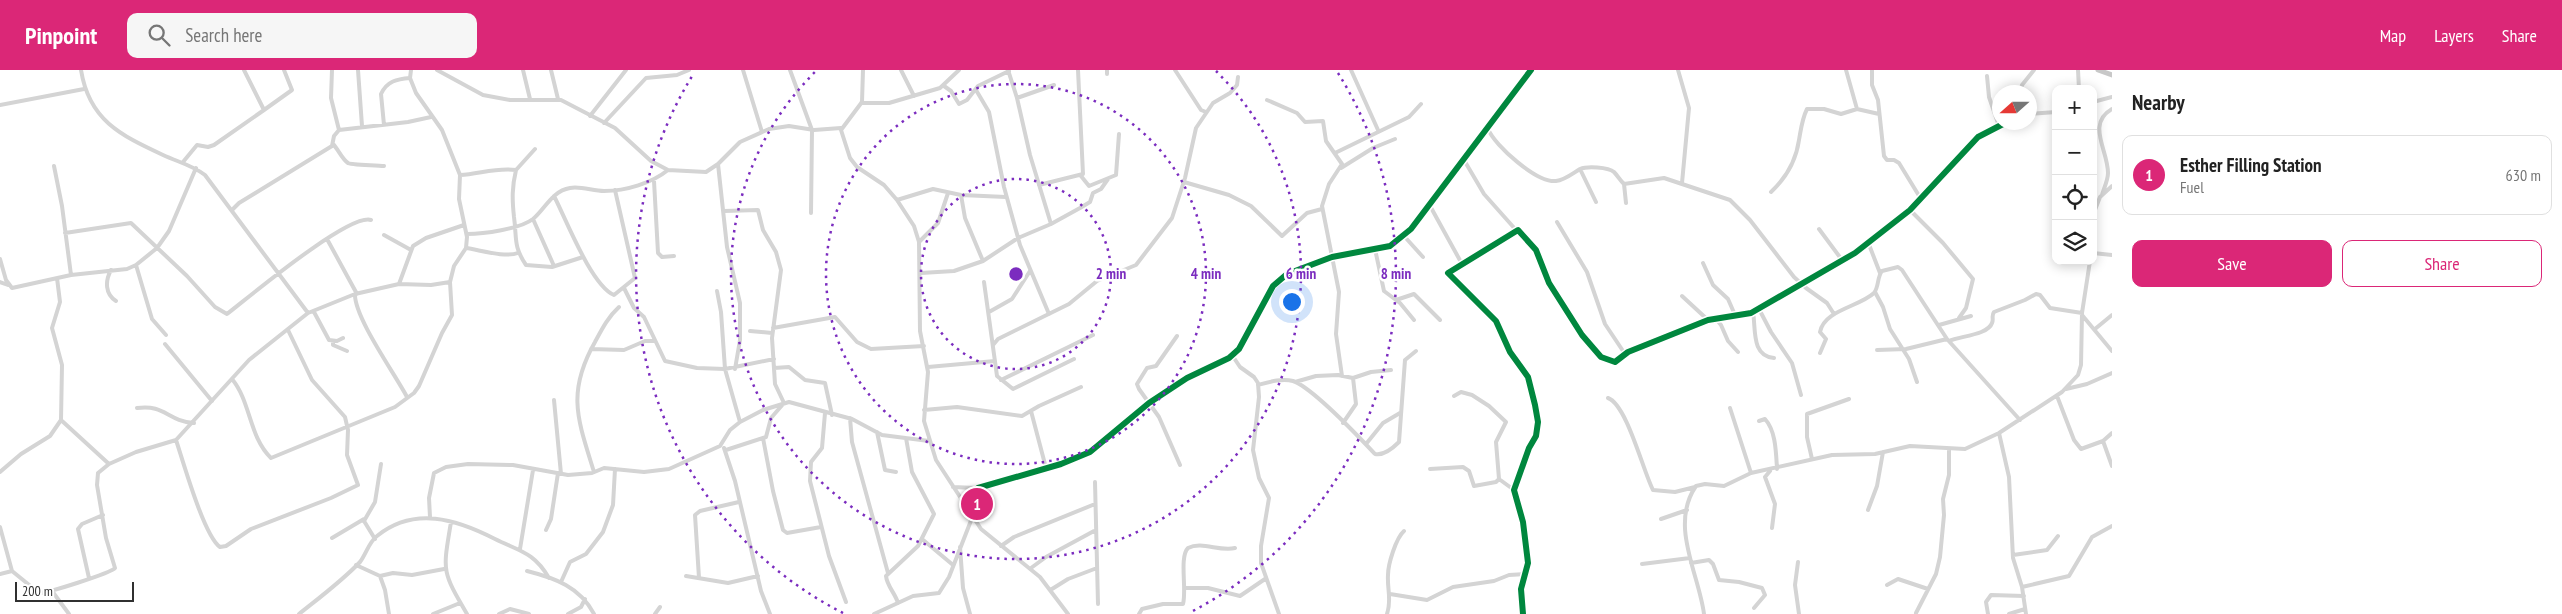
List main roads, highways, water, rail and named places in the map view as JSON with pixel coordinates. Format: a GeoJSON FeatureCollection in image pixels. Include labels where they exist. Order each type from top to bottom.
{"type":"FeatureCollection","features":[{"type":"Feature","properties":{"kind":"main road"},"geometry":{"type":"LineString","coordinates":[[2098,70],[2112,75]]}},
{"type":"Feature","properties":{"kind":"place","name":"Esther Filling Station"},"geometry":{"type":"Point","coordinates":[977,504]}}]}
